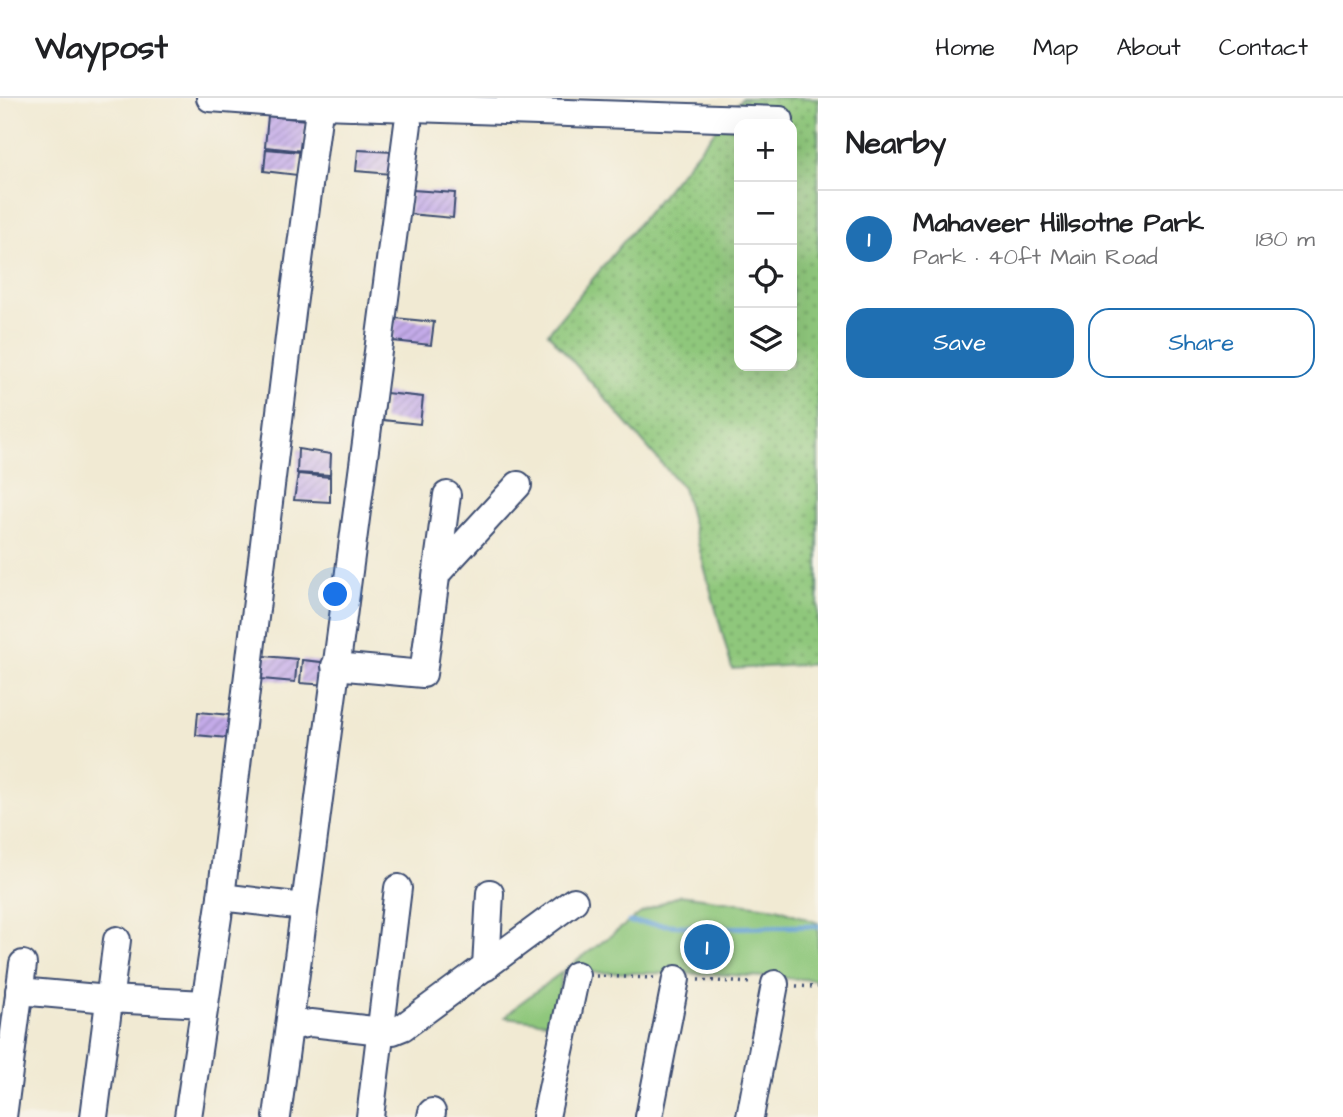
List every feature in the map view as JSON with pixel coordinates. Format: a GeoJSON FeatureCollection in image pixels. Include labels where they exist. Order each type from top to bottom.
{"type":"FeatureCollection","features":[{"type":"Feature","properties":{"kind":"street"},"geometry":{"type":"LineString","coordinates":[[210,98],[291,104],[717,108],[775,119]]}},
{"type":"Feature","properties":{"kind":"street"},"geometry":{"type":"LineString","coordinates":[[188,1117],[221,897],[318,118]]}},
{"type":"Feature","properties":{"kind":"street"},"geometry":{"type":"LineString","coordinates":[[277,1117],[408,124]]}},
{"type":"Feature","properties":{"kind":"street"},"geometry":{"type":"LineString","coordinates":[[438,572],[518,485]]}},
{"type":"Feature","properties":{"kind":"street"},"geometry":{"type":"LineString","coordinates":[[335,666],[423,674],[447,495]]}},
{"type":"Feature","properties":{"kind":"street"},"geometry":{"type":"LineString","coordinates":[[370,1117],[398,888]]}},
{"type":"Feature","properties":{"kind":"street"},"geometry":{"type":"LineString","coordinates":[[486,967],[489,893]]}},
{"type":"Feature","properties":{"kind":"street"},"geometry":{"type":"LineString","coordinates":[[221,897],[304,907]]}},
{"type":"Feature","properties":{"kind":"street"},"geometry":{"type":"LineString","coordinates":[[289,1027],[311,1023],[382,1031],[403,1027],[574,901]]}},
{"type":"Feature","properties":{"kind":"street"},"geometry":{"type":"LineString","coordinates":[[94,1117],[117,940]]}},
{"type":"Feature","properties":{"kind":"street"},"geometry":{"type":"LineString","coordinates":[[4,1117],[23,964]]}},
{"type":"Feature","properties":{"kind":"street"},"geometry":{"type":"LineString","coordinates":[[546,1117],[576,975]]}},
{"type":"Feature","properties":{"kind":"street"},"geometry":{"type":"LineString","coordinates":[[649,1117],[676,979]]}},
{"type":"Feature","properties":{"kind":"street"},"geometry":{"type":"LineString","coordinates":[[750,1117],[775,984]]}},
{"type":"Feature","properties":{"kind":"street"},"geometry":{"type":"LineString","coordinates":[[19,991],[205,1004]]}},
{"type":"Feature","properties":{"kind":"green space"},"geometry":{"type":"Polygon","coordinates":[[[742,98],[818,98],[818,664],[732,669],[683,488],[548,333],[742,98]]]}},
{"type":"Feature","properties":{"kind":"green space"},"geometry":{"type":"Polygon","coordinates":[[[679,895],[777,908],[818,923],[818,980],[714,974],[562,972],[554,1023],[505,1017],[519,1004],[641,913],[679,895]]]}},
{"type":"Feature","properties":{"kind":"building"},"geometry":{"type":"Polygon","coordinates":[[[268,116],[306,120],[303,151],[265,147],[268,116]]]}},
{"type":"Feature","properties":{"kind":"building"},"geometry":{"type":"Polygon","coordinates":[[[266,149],[300,152],[297,175],[264,171],[266,149]]]}},
{"type":"Feature","properties":{"kind":"building"},"geometry":{"type":"Polygon","coordinates":[[[358,150],[393,152],[391,174],[356,171],[358,150]]]}},
{"type":"Feature","properties":{"kind":"building"},"geometry":{"type":"Polygon","coordinates":[[[412,190],[455,193],[453,218],[409,214],[412,190]]]}},
{"type":"Feature","properties":{"kind":"building"},"geometry":{"type":"Polygon","coordinates":[[[395,318],[434,322],[431,345],[393,341],[395,318]]]}},
{"type":"Feature","properties":{"kind":"building"},"geometry":{"type":"Polygon","coordinates":[[[386,393],[423,397],[420,424],[383,420],[386,393]]]}},
{"type":"Feature","properties":{"kind":"building"},"geometry":{"type":"Polygon","coordinates":[[[298,449],[331,454],[330,475],[297,473],[298,449]]]}},
{"type":"Feature","properties":{"kind":"building"},"geometry":{"type":"Polygon","coordinates":[[[298,474],[330,477],[330,502],[294,500],[298,474]]]}},
{"type":"Feature","properties":{"kind":"building"},"geometry":{"type":"Polygon","coordinates":[[[264,656],[297,659],[295,682],[262,679],[264,656]]]}},
{"type":"Feature","properties":{"kind":"building"},"geometry":{"type":"Polygon","coordinates":[[[302,660],[330,663],[328,685],[300,683],[302,660]]]}},
{"type":"Feature","properties":{"kind":"building"},"geometry":{"type":"Polygon","coordinates":[[[198,712],[230,715],[228,738],[196,735],[198,712]]]}},
{"type":"Feature","properties":{"kind":"waterway"},"geometry":{"type":"LineString","coordinates":[[629,922],[707,928],[818,926]]}},
{"type":"Feature","properties":{"kind":"place","name":"Mahaveer Hillsotne Park"},"geometry":{"type":"Point","coordinates":[707,947]}}]}
